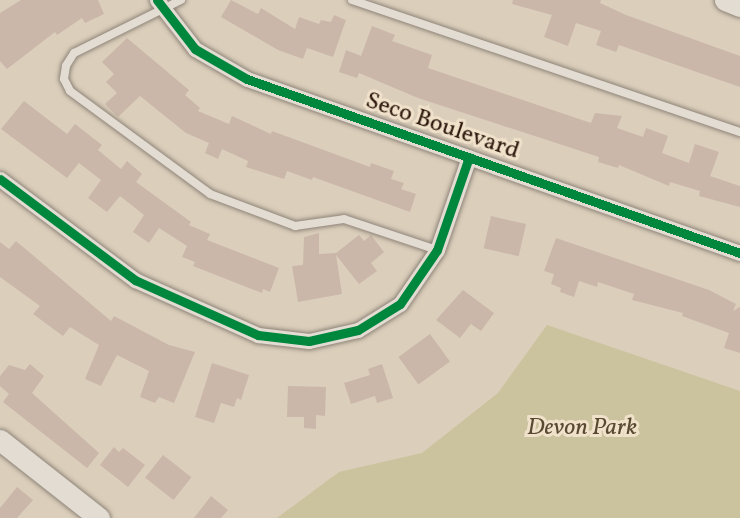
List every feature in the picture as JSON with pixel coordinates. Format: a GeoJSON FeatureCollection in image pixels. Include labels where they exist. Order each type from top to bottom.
{"type":"FeatureCollection","features":[{"type":"Feature","properties":{"kind":"street"},"geometry":{"type":"LineString","coordinates":[[724,0],[740,6]]}},
{"type":"Feature","properties":{"kind":"street","name":"Seco Boulevard"},"geometry":{"type":"LineString","coordinates":[[159,4],[195,49],[238,75],[740,253]]}},
{"type":"Feature","properties":{"kind":"street"},"geometry":{"type":"LineString","coordinates":[[0,179],[135,280],[185,305],[258,334],[281,339],[332,338],[382,318],[421,278],[437,250],[469,157]]}},
{"type":"Feature","properties":{"kind":"street"},"geometry":{"type":"LineString","coordinates":[[0,440],[85,514]]}},
{"type":"Feature","properties":{"kind":"lane"},"geometry":{"type":"LineString","coordinates":[[181,0],[159,4],[74,53],[64,79],[70,91],[210,194],[294,226],[344,219],[437,250]]}},
{"type":"Feature","properties":{"kind":"lane"},"geometry":{"type":"LineString","coordinates":[[352,0],[740,132]]}},
{"type":"Feature","properties":{"kind":"green space","name":"Devon Park"},"geometry":{"type":"Polygon","coordinates":[[[547,325],[740,391],[740,518],[277,518],[339,472],[422,453],[498,393],[547,325]]]}},
{"type":"Feature","properties":{"kind":"building"},"geometry":{"type":"Polygon","coordinates":[[[21,0],[98,0],[104,14],[85,23],[82,18],[57,35],[55,32],[7,69],[0,61],[0,13],[21,0]]]}},
{"type":"Feature","properties":{"kind":"building"},"geometry":{"type":"Polygon","coordinates":[[[231,0],[258,14],[261,8],[295,29],[299,17],[319,24],[321,20],[331,22],[334,15],[346,20],[333,57],[307,48],[303,59],[278,50],[221,17],[231,0]]]}},
{"type":"Feature","properties":{"kind":"building"},"geometry":{"type":"Polygon","coordinates":[[[513,0],[601,0],[600,3],[626,15],[740,56],[740,87],[619,45],[616,52],[596,45],[601,31],[576,23],[568,46],[544,37],[552,15],[512,4],[513,0]]]}},
{"type":"Feature","properties":{"kind":"building"},"geometry":{"type":"Polygon","coordinates":[[[372,26],[395,35],[392,41],[432,55],[428,68],[591,123],[595,113],[622,116],[617,128],[643,137],[646,128],[668,136],[662,153],[689,163],[695,144],[719,152],[710,176],[740,186],[740,207],[699,196],[700,191],[670,182],[669,186],[619,165],[618,168],[598,162],[599,157],[418,98],[359,73],[357,78],[339,72],[346,50],[361,56],[372,26]]]}},
{"type":"Feature","properties":{"kind":"building"},"geometry":{"type":"Polygon","coordinates":[[[127,38],[189,90],[185,95],[200,108],[198,111],[229,124],[232,116],[271,134],[272,131],[370,167],[371,163],[394,171],[391,179],[404,183],[401,189],[416,194],[410,212],[313,177],[312,180],[287,171],[284,179],[246,167],[248,161],[222,149],[218,159],[205,153],[209,143],[186,133],[140,96],[118,117],[105,104],[117,93],[106,82],[114,74],[102,62],[127,38]]]}},
{"type":"Feature","properties":{"kind":"building"},"geometry":{"type":"Polygon","coordinates":[[[24,101],[67,134],[75,124],[102,145],[98,150],[121,169],[127,161],[142,174],[136,182],[191,222],[189,225],[210,234],[207,240],[279,268],[270,292],[263,289],[262,293],[193,266],[195,262],[182,257],[187,246],[159,228],[149,243],[133,232],[144,215],[120,196],[107,212],[88,198],[101,180],[79,163],[67,178],[1,129],[24,101]]]}},
{"type":"Feature","properties":{"kind":"building"},"geometry":{"type":"Polygon","coordinates":[[[491,216],[526,224],[519,256],[484,248],[491,216]]]}},
{"type":"Feature","properties":{"kind":"building"},"geometry":{"type":"Polygon","coordinates":[[[319,233],[319,254],[336,253],[359,235],[364,241],[371,235],[384,252],[371,263],[377,271],[359,284],[336,255],[342,294],[298,302],[292,266],[303,265],[304,237],[319,233]]]}},
{"type":"Feature","properties":{"kind":"building"},"geometry":{"type":"Polygon","coordinates":[[[556,238],[709,290],[736,304],[733,311],[740,307],[740,353],[724,348],[729,333],[682,316],[683,313],[632,300],[634,294],[598,282],[597,287],[579,281],[574,297],[560,292],[561,288],[551,284],[554,274],[544,271],[556,238]]]}},
{"type":"Feature","properties":{"kind":"building"},"geometry":{"type":"Polygon","coordinates":[[[16,241],[111,321],[114,316],[169,345],[195,352],[174,403],[159,397],[155,403],[140,397],[149,371],[117,355],[101,386],[85,379],[99,345],[70,327],[63,336],[33,314],[40,306],[0,277],[0,242],[9,249],[16,241]]]}},
{"type":"Feature","properties":{"kind":"building"},"geometry":{"type":"Polygon","coordinates":[[[463,290],[494,313],[481,331],[471,324],[460,338],[436,320],[463,290]]]}},
{"type":"Feature","properties":{"kind":"building"},"geometry":{"type":"Polygon","coordinates":[[[430,334],[450,362],[418,384],[398,357],[430,334]]]}},
{"type":"Feature","properties":{"kind":"building"},"geometry":{"type":"Polygon","coordinates":[[[212,363],[249,375],[241,400],[237,398],[234,407],[221,403],[214,423],[195,417],[212,363]]]}},
{"type":"Feature","properties":{"kind":"building"},"geometry":{"type":"Polygon","coordinates":[[[30,364],[44,376],[32,393],[99,453],[87,468],[3,402],[9,394],[0,386],[0,376],[9,365],[25,370],[30,364]]]}},
{"type":"Feature","properties":{"kind":"building"},"geometry":{"type":"Polygon","coordinates":[[[382,364],[393,398],[377,403],[375,396],[351,404],[344,383],[370,375],[368,369],[382,364]]]}},
{"type":"Feature","properties":{"kind":"building"},"geometry":{"type":"Polygon","coordinates":[[[288,386],[326,387],[325,416],[316,415],[316,429],[304,428],[304,417],[287,417],[288,386]]]}},
{"type":"Feature","properties":{"kind":"building"},"geometry":{"type":"Polygon","coordinates":[[[114,447],[119,452],[123,448],[145,465],[128,487],[100,465],[114,447]]]}},
{"type":"Feature","properties":{"kind":"building"},"geometry":{"type":"Polygon","coordinates":[[[163,455],[191,477],[174,500],[145,478],[163,455]]]}},
{"type":"Feature","properties":{"kind":"building"},"geometry":{"type":"Polygon","coordinates":[[[17,487],[33,500],[17,518],[0,518],[0,508],[17,487]]]}},
{"type":"Feature","properties":{"kind":"building"},"geometry":{"type":"Polygon","coordinates":[[[211,496],[228,510],[221,518],[194,518],[211,496]]]}},
{"type":"Feature","properties":{"kind":"cycle path"},"geometry":{"type":"LineString","coordinates":[[157,0],[195,49],[247,79],[740,253]]}},
{"type":"Feature","properties":{"kind":"cycle path"},"geometry":{"type":"LineString","coordinates":[[0,179],[135,280],[258,335],[309,341],[358,330],[400,304],[437,250],[469,157]]}}]}
